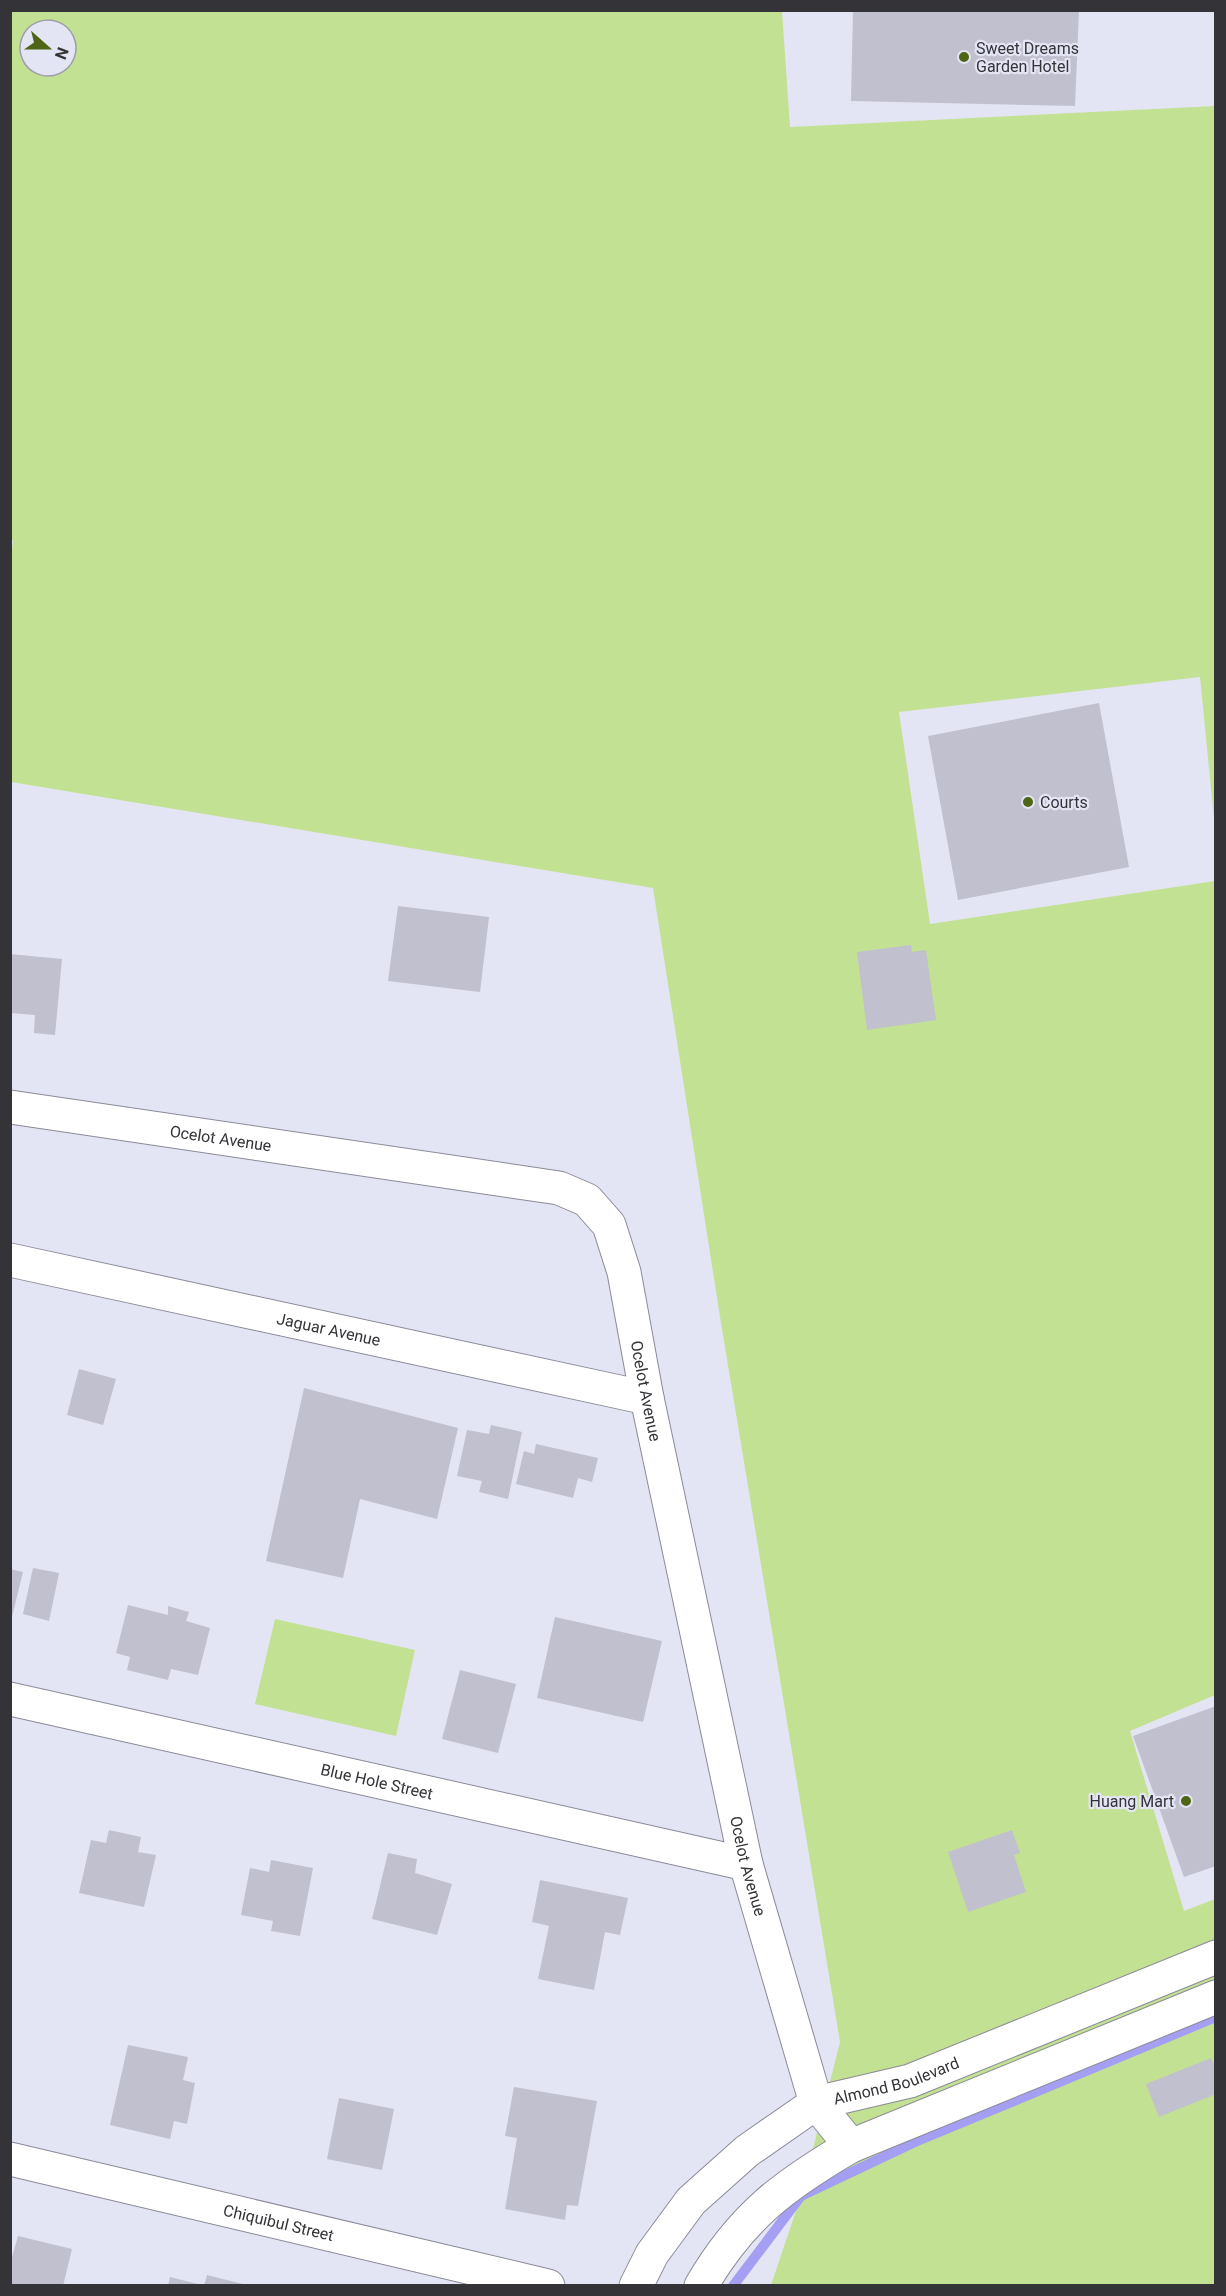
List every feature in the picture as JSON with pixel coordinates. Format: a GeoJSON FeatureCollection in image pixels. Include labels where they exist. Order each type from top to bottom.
{"type":"FeatureCollection","features":[{"type":"Feature","properties":{"kind":"street","name":"Ocelot Avenue"},"geometry":{"type":"LineString","coordinates":[[10,1107],[559,1188],[587,1200],[609,1225],[624,1272],[647,1398],[746,1864],[816,2103],[851,2146]]}},
{"type":"Feature","properties":{"kind":"street","name":"Jaguar Avenue"},"geometry":{"type":"LineString","coordinates":[[10,1260],[647,1398]]}},
{"type":"Feature","properties":{"kind":"street","name":"Blue Hole Street"},"geometry":{"type":"LineString","coordinates":[[10,1699],[746,1864]]}},
{"type":"Feature","properties":{"kind":"street","name":"Almond Boulevard"},"geometry":{"type":"LineString","coordinates":[[636,2286],[652,2254],[691,2201],[747,2151],[816,2103],[910,2081],[1215,1957]]}},
{"type":"Feature","properties":{"kind":"street"},"geometry":{"type":"LineString","coordinates":[[701,2286],[718,2256],[759,2208],[801,2175],[851,2146],[1215,1997]]}},
{"type":"Feature","properties":{"kind":"street","name":"Chiquibul Street"},"geometry":{"type":"LineString","coordinates":[[10,2159],[548,2286]]}},
{"type":"Feature","properties":{"kind":"green space"},"geometry":{"type":"Polygon","coordinates":[[[10,11],[782,11],[790,127],[1215,106],[1215,829],[1200,677],[899,712],[930,924],[1215,881],[1215,1695],[1130,1731],[1184,1911],[1215,1899],[1215,2285],[771,2285],[801,2196],[840,2042],[720,1317],[653,888],[11,782],[10,566],[13,540],[10,539],[10,11]]]}},
{"type":"Feature","properties":{"kind":"green space"},"geometry":{"type":"Polygon","coordinates":[[[275,1619],[415,1650],[396,1736],[255,1704],[275,1619]]]}},
{"type":"Feature","properties":{"kind":"building","name":"Sweet Dreams Garden Hotel"},"geometry":{"type":"Polygon","coordinates":[[[853,10],[1079,10],[1075,106],[851,101],[853,10]]]}},
{"type":"Feature","properties":{"kind":"building","name":"Courts"},"geometry":{"type":"Polygon","coordinates":[[[1099,703],[1129,867],[958,900],[928,736],[1099,703]]]}},
{"type":"Feature","properties":{"kind":"building"},"geometry":{"type":"Polygon","coordinates":[[[398,906],[489,917],[480,992],[388,981],[398,906]]]}},
{"type":"Feature","properties":{"kind":"building"},"geometry":{"type":"Polygon","coordinates":[[[911,945],[912,952],[926,950],[936,1020],[867,1030],[857,952],[911,945]]]}},
{"type":"Feature","properties":{"kind":"building"},"geometry":{"type":"Polygon","coordinates":[[[10,954],[62,959],[55,1035],[34,1033],[35,1015],[10,1013],[10,954]]]}},
{"type":"Feature","properties":{"kind":"building"},"geometry":{"type":"Polygon","coordinates":[[[79,1369],[116,1379],[103,1425],[67,1415],[79,1369]]]}},
{"type":"Feature","properties":{"kind":"building"},"geometry":{"type":"Polygon","coordinates":[[[304,1388],[458,1428],[437,1519],[360,1499],[343,1578],[266,1561],[304,1388]]]}},
{"type":"Feature","properties":{"kind":"building"},"geometry":{"type":"Polygon","coordinates":[[[491,1425],[522,1432],[508,1499],[479,1492],[482,1481],[457,1476],[467,1430],[489,1434],[491,1425]]]}},
{"type":"Feature","properties":{"kind":"building"},"geometry":{"type":"Polygon","coordinates":[[[536,1444],[598,1458],[592,1482],[578,1478],[573,1498],[516,1484],[524,1451],[534,1454],[536,1444]]]}},
{"type":"Feature","properties":{"kind":"building"},"geometry":{"type":"Polygon","coordinates":[[[33,1568],[59,1573],[49,1621],[23,1614],[33,1568]]]}},
{"type":"Feature","properties":{"kind":"building"},"geometry":{"type":"Polygon","coordinates":[[[10,1569],[23,1572],[11,1621],[10,1621],[10,1569]]]}},
{"type":"Feature","properties":{"kind":"building"},"geometry":{"type":"Polygon","coordinates":[[[128,1605],[168,1615],[168,1606],[189,1612],[186,1621],[210,1628],[198,1675],[171,1669],[168,1680],[127,1670],[130,1657],[116,1653],[128,1605]]]}},
{"type":"Feature","properties":{"kind":"building"},"geometry":{"type":"Polygon","coordinates":[[[555,1617],[662,1641],[643,1722],[537,1698],[555,1617]]]}},
{"type":"Feature","properties":{"kind":"building"},"geometry":{"type":"Polygon","coordinates":[[[460,1670],[516,1684],[498,1753],[442,1739],[460,1670]]]}},
{"type":"Feature","properties":{"kind":"building","name":"Huang Mart"},"geometry":{"type":"Polygon","coordinates":[[[1216,1706],[1216,1866],[1184,1877],[1133,1736],[1216,1706]]]}},
{"type":"Feature","properties":{"kind":"building"},"geometry":{"type":"Polygon","coordinates":[[[109,1830],[141,1837],[138,1852],[156,1855],[144,1907],[79,1893],[91,1840],[106,1843],[109,1830]]]}},
{"type":"Feature","properties":{"kind":"building"},"geometry":{"type":"Polygon","coordinates":[[[1012,1830],[1020,1853],[1014,1855],[1026,1892],[968,1912],[948,1852],[1012,1830]]]}},
{"type":"Feature","properties":{"kind":"building"},"geometry":{"type":"Polygon","coordinates":[[[388,1853],[417,1859],[415,1873],[452,1884],[437,1935],[372,1919],[388,1853]]]}},
{"type":"Feature","properties":{"kind":"building"},"geometry":{"type":"Polygon","coordinates":[[[271,1860],[313,1868],[300,1936],[271,1931],[273,1921],[241,1915],[250,1868],[269,1872],[271,1860]]]}},
{"type":"Feature","properties":{"kind":"building"},"geometry":{"type":"Polygon","coordinates":[[[540,1880],[628,1898],[620,1935],[605,1932],[594,1990],[538,1979],[549,1926],[532,1922],[540,1880]]]}},
{"type":"Feature","properties":{"kind":"building"},"geometry":{"type":"Polygon","coordinates":[[[128,2045],[188,2057],[183,2080],[195,2083],[187,2124],[174,2121],[170,2139],[110,2125],[128,2045]]]}},
{"type":"Feature","properties":{"kind":"building"},"geometry":{"type":"Polygon","coordinates":[[[1211,2058],[1216,2070],[1216,2094],[1159,2117],[1146,2084],[1211,2058]]]}},
{"type":"Feature","properties":{"kind":"building"},"geometry":{"type":"Polygon","coordinates":[[[514,2087],[597,2101],[578,2206],[567,2205],[565,2220],[505,2209],[517,2138],[505,2136],[514,2087]]]}},
{"type":"Feature","properties":{"kind":"building"},"geometry":{"type":"Polygon","coordinates":[[[339,2098],[394,2109],[382,2170],[327,2159],[339,2098]]]}},
{"type":"Feature","properties":{"kind":"building"},"geometry":{"type":"Polygon","coordinates":[[[18,2236],[72,2249],[63,2286],[10,2286],[10,2264],[18,2236]]]}},
{"type":"Feature","properties":{"kind":"building"},"geometry":{"type":"Polygon","coordinates":[[[207,2275],[247,2285],[247,2286],[204,2286],[207,2275]]]}},
{"type":"Feature","properties":{"kind":"building"},"geometry":{"type":"Polygon","coordinates":[[[170,2277],[202,2285],[202,2286],[168,2286],[170,2277]]]}},
{"type":"Feature","properties":{"kind":"waterway"},"geometry":{"type":"LineString","coordinates":[[733,2286],[801,2196],[915,2142],[1216,2017]]}},
{"type":"Feature","properties":{"kind":"place","name":"Sweet Dreams Garden Hotel"},"geometry":{"type":"Point","coordinates":[964,57]}},
{"type":"Feature","properties":{"kind":"place","name":"Courts"},"geometry":{"type":"Point","coordinates":[1028,802]}},
{"type":"Feature","properties":{"kind":"place","name":"Huang Mart"},"geometry":{"type":"Point","coordinates":[1186,1801]}}]}
